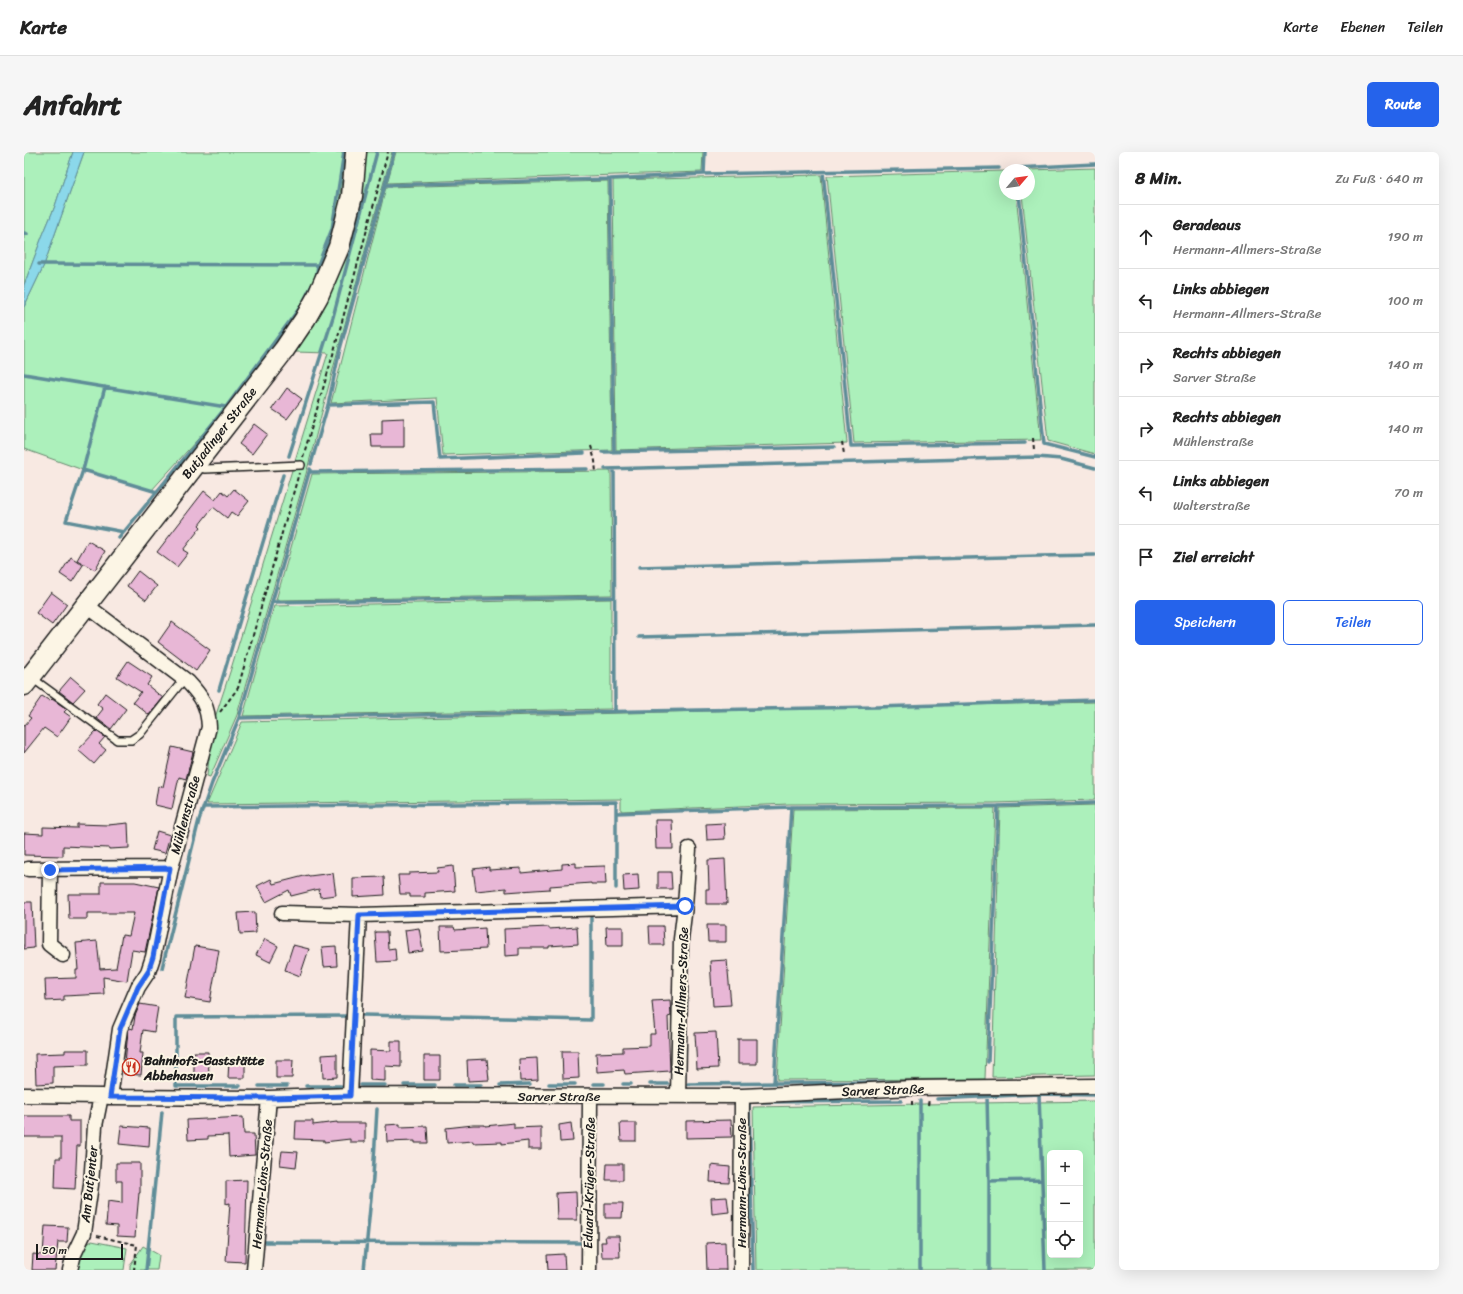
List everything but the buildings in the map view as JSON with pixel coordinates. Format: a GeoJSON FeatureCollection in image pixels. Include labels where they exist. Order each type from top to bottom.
{"type":"FeatureCollection","features":[{"type":"Feature","properties":{"kind":"main road","name":"Butjadinger Straße"},"geometry":{"type":"LineString","coordinates":[[27,681],[284,350],[305,319],[318,296],[339,247],[352,196],[356,152]]}},
{"type":"Feature","properties":{"kind":"street","name":"Mühlenstraße"},"geometry":{"type":"LineString","coordinates":[[86,605],[184,679],[199,693],[207,708],[209,727],[170,868],[153,957],[148,972],[138,987],[120,1029],[105,1097]]}},
{"type":"Feature","properties":{"kind":"street","name":"Hermann-Allmers-Straße"},"geometry":{"type":"LineString","coordinates":[[678,1096],[681,939],[689,848]]}},
{"type":"Feature","properties":{"kind":"street"},"geometry":{"type":"LineString","coordinates":[[28,870],[170,868]]}},
{"type":"Feature","properties":{"kind":"street"},"geometry":{"type":"LineString","coordinates":[[50,870],[49,944],[63,955]]}},
{"type":"Feature","properties":{"kind":"street"},"geometry":{"type":"LineString","coordinates":[[282,913],[359,915],[685,906]]}},
{"type":"Feature","properties":{"kind":"street"},"geometry":{"type":"LineString","coordinates":[[350,1096],[359,915]]}},
{"type":"Feature","properties":{"kind":"street","name":"Sarver Straße"},"geometry":{"type":"LineString","coordinates":[[24,1095],[269,1098],[350,1096],[742,1096],[913,1088],[1095,1086]]}},
{"type":"Feature","properties":{"kind":"street","name":"Eduard-Krüger-Straße"},"geometry":{"type":"LineString","coordinates":[[589,1270],[590,1096]]}},
{"type":"Feature","properties":{"kind":"street","name":"Hermann-Löns-Straße"},"geometry":{"type":"LineString","coordinates":[[741,1270],[742,1096]]}},
{"type":"Feature","properties":{"kind":"street","name":"Am Butjenter"},"geometry":{"type":"LineString","coordinates":[[70,1270],[74,1254],[84,1233],[91,1185],[95,1126],[105,1097]]}},
{"type":"Feature","properties":{"kind":"street","name":"Hermann-Löns-Straße"},"geometry":{"type":"LineString","coordinates":[[254,1270],[269,1098]]}},
{"type":"Feature","properties":{"kind":"lane"},"geometry":{"type":"LineString","coordinates":[[193,466],[205,469],[301,465]]}},
{"type":"Feature","properties":{"kind":"lane"},"geometry":{"type":"LineString","coordinates":[[27,681],[117,740],[131,740],[140,734],[184,679]]}},
{"type":"Feature","properties":{"kind":"path"},"geometry":{"type":"LineString","coordinates":[[208,717],[218,715],[238,688],[334,351],[388,152]]}},
{"type":"Feature","properties":{"kind":"path"},"geometry":{"type":"LineString","coordinates":[[1033,438],[1034,450]]}},
{"type":"Feature","properties":{"kind":"path"},"geometry":{"type":"LineString","coordinates":[[842,442],[844,454]]}},
{"type":"Feature","properties":{"kind":"path"},"geometry":{"type":"LineString","coordinates":[[591,446],[595,461],[596,473]]}},
{"type":"Feature","properties":{"kind":"path"},"geometry":{"type":"LineString","coordinates":[[97,1236],[137,1245],[134,1270]]}},
{"type":"Feature","properties":{"kind":"green space"},"geometry":{"type":"Polygon","coordinates":[[[24,152],[73,152],[55,206],[24,285],[24,152]]]}},
{"type":"Feature","properties":{"kind":"green space"},"geometry":{"type":"Polygon","coordinates":[[[84,152],[345,152],[334,247],[272,357],[151,491],[83,470],[24,449],[24,307],[44,265],[84,152]]]}},
{"type":"Feature","properties":{"kind":"green space"},"geometry":{"type":"Polygon","coordinates":[[[364,152],[392,152],[306,474],[237,715],[210,777],[207,776],[213,724],[328,353],[295,352],[322,310],[343,264],[355,222],[364,180],[364,152]]]}},
{"type":"Feature","properties":{"kind":"green space"},"geometry":{"type":"Polygon","coordinates":[[[396,152],[703,152],[702,172],[387,183],[396,152]]]}},
{"type":"Feature","properties":{"kind":"green space"},"geometry":{"type":"Polygon","coordinates":[[[1095,168],[1095,454],[1048,441],[1023,200],[1035,200],[1035,170],[1095,168]]]}},
{"type":"Feature","properties":{"kind":"green space"},"geometry":{"type":"Polygon","coordinates":[[[999,171],[999,200],[1017,200],[1041,440],[854,443],[827,176],[999,171]]]}},
{"type":"Feature","properties":{"kind":"green space"},"geometry":{"type":"Polygon","coordinates":[[[821,175],[847,443],[616,450],[613,180],[821,175]]]}},
{"type":"Feature","properties":{"kind":"green space"},"geometry":{"type":"Polygon","coordinates":[[[608,181],[612,450],[443,455],[437,398],[331,403],[386,187],[608,181]]]}},
{"type":"Feature","properties":{"kind":"green space"},"geometry":{"type":"Polygon","coordinates":[[[611,471],[612,595],[276,600],[312,474],[611,471]]]}},
{"type":"Feature","properties":{"kind":"green space"},"geometry":{"type":"Polygon","coordinates":[[[611,599],[611,709],[243,716],[274,606],[611,599]]]}},
{"type":"Feature","properties":{"kind":"green space"},"geometry":{"type":"Polygon","coordinates":[[[1095,702],[1095,800],[994,803],[789,804],[621,811],[621,799],[207,804],[242,722],[1095,702]]]}},
{"type":"Feature","properties":{"kind":"green space"},"geometry":{"type":"Polygon","coordinates":[[[1095,805],[1095,1075],[992,1077],[1000,808],[1095,805]]]}},
{"type":"Feature","properties":{"kind":"green space"},"geometry":{"type":"Polygon","coordinates":[[[995,808],[985,1079],[777,1080],[793,809],[995,808]]]}},
{"type":"Feature","properties":{"kind":"green space"},"geometry":{"type":"Polygon","coordinates":[[[1095,1101],[1095,1270],[756,1270],[753,1107],[1095,1101]]]}},
{"type":"Feature","properties":{"kind":"green space"},"geometry":{"type":"Polygon","coordinates":[[[92,1241],[127,1248],[124,1270],[77,1270],[81,1248],[92,1241]]]}},
{"type":"Feature","properties":{"kind":"green space"},"geometry":{"type":"Polygon","coordinates":[[[143,1246],[159,1255],[157,1270],[130,1270],[130,1265],[143,1246]]]}},
{"type":"Feature","properties":{"kind":"water"},"geometry":{"type":"Polygon","coordinates":[[[73,152],[84,152],[44,265],[24,307],[24,285],[55,206],[73,152]]]}},
{"type":"Feature","properties":{"kind":"waterway"},"geometry":{"type":"LineString","coordinates":[[316,278],[318,265],[332,229],[344,152]]}},
{"type":"Feature","properties":{"kind":"waterway"},"geometry":{"type":"LineString","coordinates":[[289,456],[333,317],[377,152]]}},
{"type":"Feature","properties":{"kind":"waterway"},"geometry":{"type":"LineString","coordinates":[[311,464],[328,405],[340,349],[394,152]]}},
{"type":"Feature","properties":{"kind":"waterway"},"geometry":{"type":"LineString","coordinates":[[704,174],[705,152]]}},
{"type":"Feature","properties":{"kind":"waterway"},"geometry":{"type":"LineString","coordinates":[[1035,167],[1095,164]]}},
{"type":"Feature","properties":{"kind":"waterway"},"geometry":{"type":"LineString","coordinates":[[385,185],[610,179],[704,174],[999,168]]}},
{"type":"Feature","properties":{"kind":"waterway"},"geometry":{"type":"LineString","coordinates":[[823,172],[851,446],[1025,443]]}},
{"type":"Feature","properties":{"kind":"waterway"},"geometry":{"type":"LineString","coordinates":[[610,179],[614,452]]}},
{"type":"Feature","properties":{"kind":"waterway"},"geometry":{"type":"LineString","coordinates":[[1020,200],[1044,444],[1095,457]]}},
{"type":"Feature","properties":{"kind":"waterway"},"geometry":{"type":"LineString","coordinates":[[39,264],[318,265]]}},
{"type":"Feature","properties":{"kind":"waterway"},"geometry":{"type":"LineString","coordinates":[[119,538],[226,407],[301,306],[312,285]]}},
{"type":"Feature","properties":{"kind":"waterway"},"geometry":{"type":"LineString","coordinates":[[24,374],[226,407]]}},
{"type":"Feature","properties":{"kind":"waterway"},"geometry":{"type":"LineString","coordinates":[[105,387],[83,470],[66,521],[124,532]]}},
{"type":"Feature","properties":{"kind":"waterway"},"geometry":{"type":"LineString","coordinates":[[328,405],[434,402],[440,459],[584,453]]}},
{"type":"Feature","properties":{"kind":"waterway"},"geometry":{"type":"LineString","coordinates":[[602,452],[834,447]]}},
{"type":"Feature","properties":{"kind":"waterway"},"geometry":{"type":"LineString","coordinates":[[605,469],[1037,457],[1061,459],[1095,468]]}},
{"type":"Feature","properties":{"kind":"waterway"},"geometry":{"type":"LineString","coordinates":[[162,968],[199,820],[212,783],[239,718],[310,469]]}},
{"type":"Feature","properties":{"kind":"waterway"},"geometry":{"type":"LineString","coordinates":[[309,472],[587,469]]}},
{"type":"Feature","properties":{"kind":"waterway"},"geometry":{"type":"LineString","coordinates":[[614,469],[615,711]]}},
{"type":"Feature","properties":{"kind":"waterway"},"geometry":{"type":"LineString","coordinates":[[83,470],[157,492]]}},
{"type":"Feature","properties":{"kind":"waterway"},"geometry":{"type":"LineString","coordinates":[[219,690],[283,475]]}},
{"type":"Feature","properties":{"kind":"waterway"},"geometry":{"type":"LineString","coordinates":[[639,567],[1095,555]]}},
{"type":"Feature","properties":{"kind":"waterway"},"geometry":{"type":"LineString","coordinates":[[273,602],[614,597]]}},
{"type":"Feature","properties":{"kind":"waterway"},"geometry":{"type":"LineString","coordinates":[[639,637],[1095,625]]}},
{"type":"Feature","properties":{"kind":"waterway"},"geometry":{"type":"LineString","coordinates":[[239,718],[877,707],[1095,700]]}},
{"type":"Feature","properties":{"kind":"waterway"},"geometry":{"type":"LineString","coordinates":[[204,807],[616,802],[616,813],[791,807],[998,806],[1095,803]]}},
{"type":"Feature","properties":{"kind":"waterway"},"geometry":{"type":"LineString","coordinates":[[988,1062],[998,806]]}},
{"type":"Feature","properties":{"kind":"waterway"},"geometry":{"type":"LineString","coordinates":[[774,1083],[791,807]]}},
{"type":"Feature","properties":{"kind":"waterway"},"geometry":{"type":"LineString","coordinates":[[616,813],[616,888]]}},
{"type":"Feature","properties":{"kind":"waterway"},"geometry":{"type":"LineString","coordinates":[[363,1015],[591,1020],[591,918]]}},
{"type":"Feature","properties":{"kind":"waterway"},"geometry":{"type":"LineString","coordinates":[[240,1086],[176,1086],[176,1017],[348,1016]]}},
{"type":"Feature","properties":{"kind":"waterway"},"geometry":{"type":"LineString","coordinates":[[688,1084],[896,1082]]}},
{"type":"Feature","properties":{"kind":"waterway"},"geometry":{"type":"LineString","coordinates":[[500,1085],[530,1084]]}},
{"type":"Feature","properties":{"kind":"waterway"},"geometry":{"type":"LineString","coordinates":[[549,1084],[575,1084]]}},
{"type":"Feature","properties":{"kind":"waterway"},"geometry":{"type":"LineString","coordinates":[[594,1084],[604,1084]]}},
{"type":"Feature","properties":{"kind":"waterway"},"geometry":{"type":"LineString","coordinates":[[623,1084],[631,1084]]}},
{"type":"Feature","properties":{"kind":"waterway"},"geometry":{"type":"LineString","coordinates":[[650,1084],[668,1084]]}},
{"type":"Feature","properties":{"kind":"waterway"},"geometry":{"type":"LineString","coordinates":[[361,1085],[385,1085]]}},
{"type":"Feature","properties":{"kind":"waterway"},"geometry":{"type":"LineString","coordinates":[[404,1085],[435,1085]]}},
{"type":"Feature","properties":{"kind":"waterway"},"geometry":{"type":"LineString","coordinates":[[454,1085],[481,1085]]}},
{"type":"Feature","properties":{"kind":"waterway"},"geometry":{"type":"LineString","coordinates":[[259,1086],[287,1086]]}},
{"type":"Feature","properties":{"kind":"waterway"},"geometry":{"type":"LineString","coordinates":[[306,1086],[341,1086]]}},
{"type":"Feature","properties":{"kind":"waterway"},"geometry":{"type":"LineString","coordinates":[[1039,1094],[1045,1270]]}},
{"type":"Feature","properties":{"kind":"waterway"},"geometry":{"type":"LineString","coordinates":[[937,1099],[1039,1094],[1095,1095]]}},
{"type":"Feature","properties":{"kind":"waterway"},"geometry":{"type":"LineString","coordinates":[[987,1096],[989,1270]]}},
{"type":"Feature","properties":{"kind":"waterway"},"geometry":{"type":"LineString","coordinates":[[753,1270],[749,1102],[901,1101]]}},
{"type":"Feature","properties":{"kind":"waterway"},"geometry":{"type":"LineString","coordinates":[[920,1101],[920,1270]]}},
{"type":"Feature","properties":{"kind":"waterway"},"geometry":{"type":"LineString","coordinates":[[364,1270],[373,1177],[377,1109]]}},
{"type":"Feature","properties":{"kind":"waterway"},"geometry":{"type":"LineString","coordinates":[[146,1270],[162,1112]]}},
{"type":"Feature","properties":{"kind":"waterway"},"geometry":{"type":"LineString","coordinates":[[989,1181],[1042,1180]]}},
{"type":"Feature","properties":{"kind":"waterway"},"geometry":{"type":"LineString","coordinates":[[264,1242],[584,1243]]}},
{"type":"Feature","properties":{"kind":"place","name":"Bahnhofs-Gaststätte Abbehasuen"},"geometry":{"type":"Point","coordinates":[131,1067]}},
{"type":"Feature","properties":{"kind":"route"},"geometry":{"type":"LineString","coordinates":[[50,870],[170,868],[153,957],[148,972],[138,987],[120,1029],[110,1097],[269,1098],[350,1096],[359,915],[685,906]]}}]}
